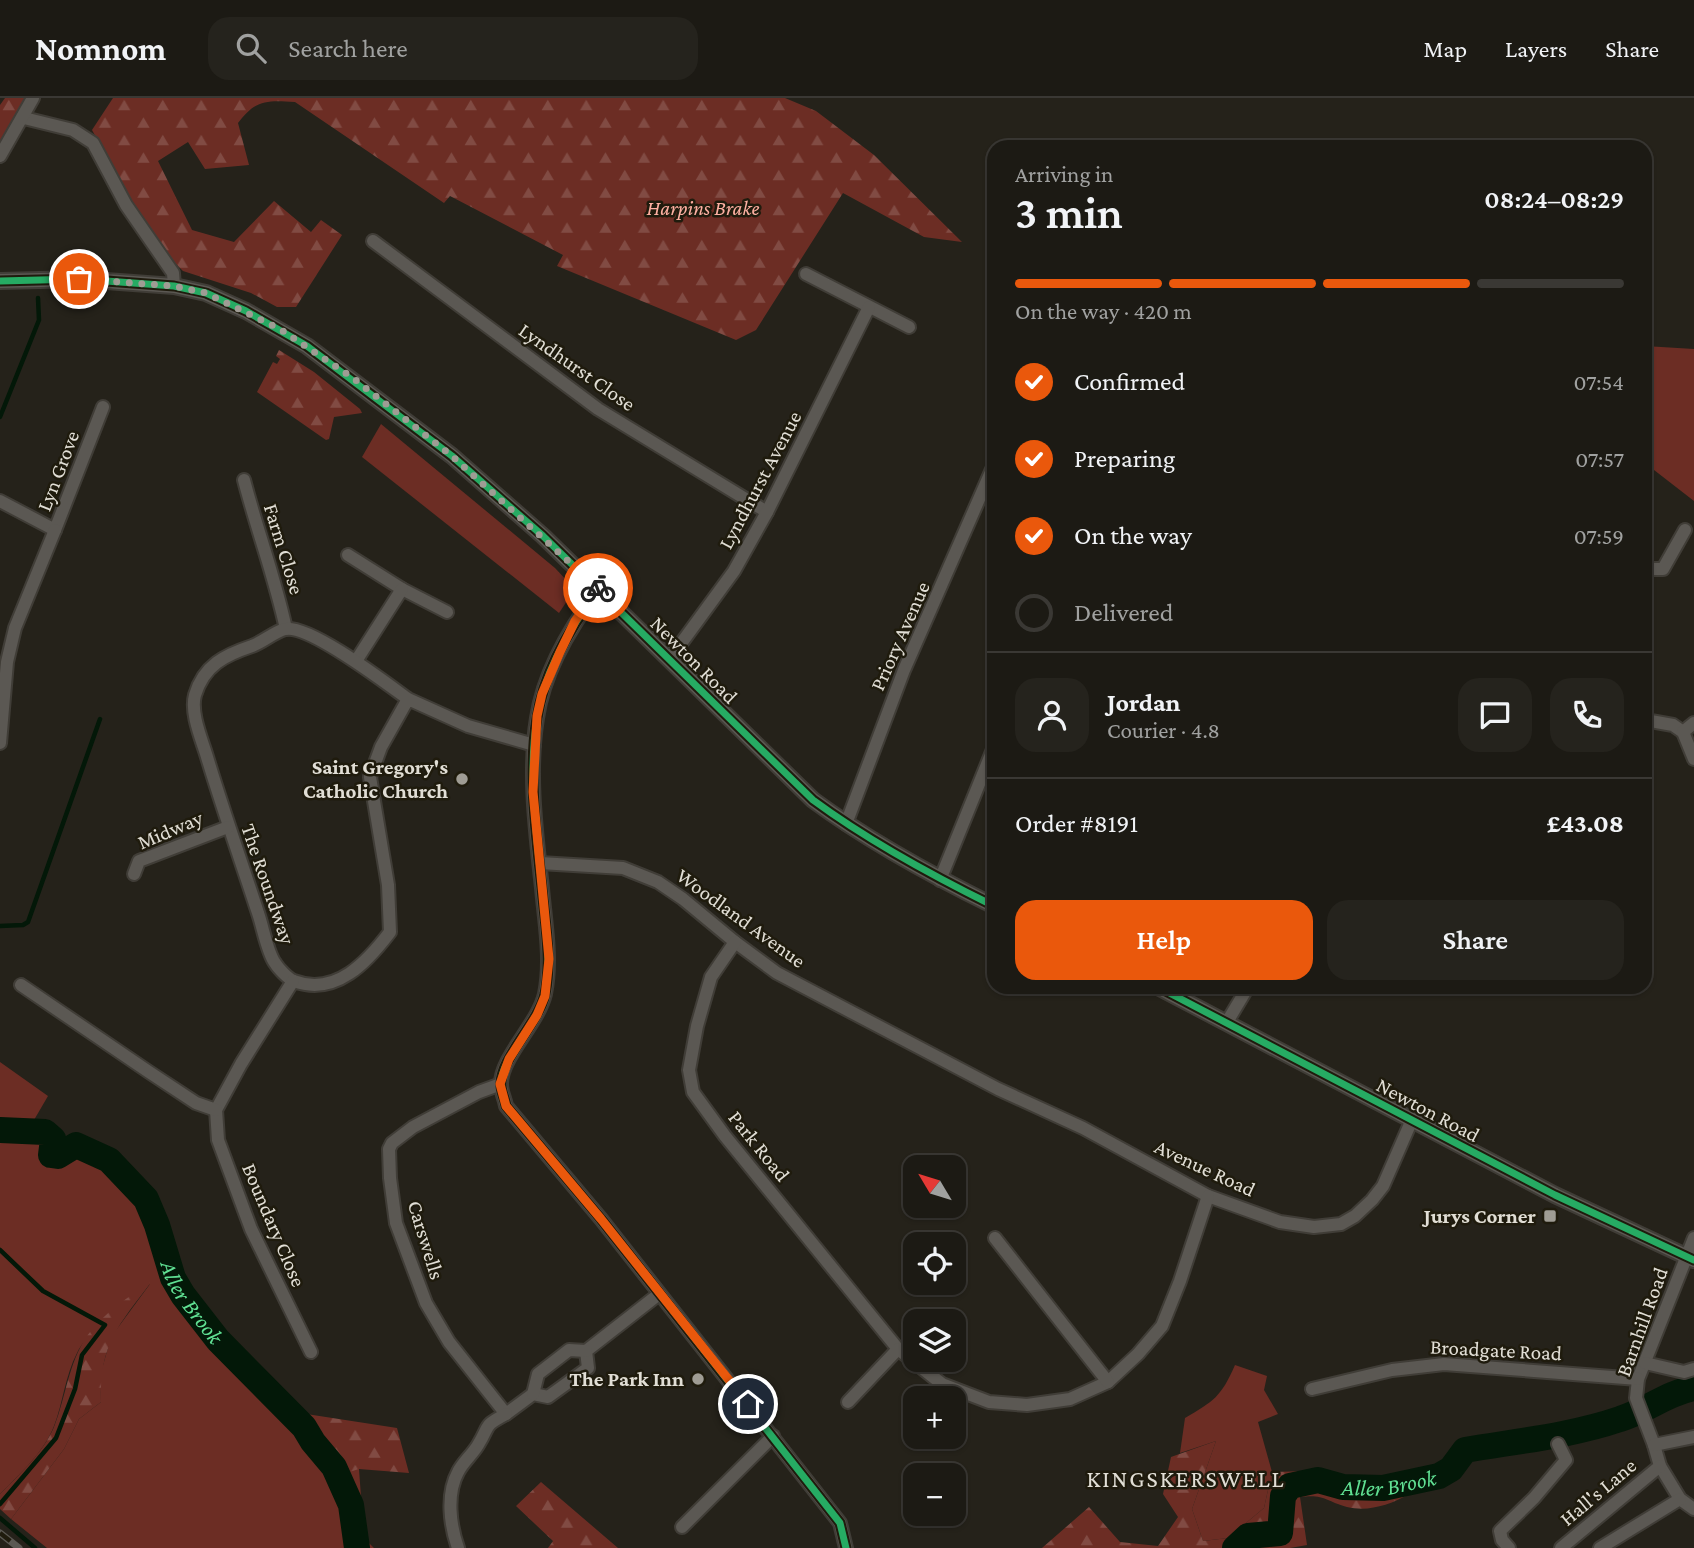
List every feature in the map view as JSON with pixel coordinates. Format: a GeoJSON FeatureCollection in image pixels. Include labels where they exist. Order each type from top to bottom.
{"type":"FeatureCollection","features":[{"type":"Feature","properties":{"kind":"street"},"geometry":{"type":"LineString","coordinates":[[0,156],[33,98]]}},
{"type":"Feature","properties":{"kind":"street"},"geometry":{"type":"LineString","coordinates":[[24,118],[73,130],[93,144],[126,205],[173,273],[174,286]]}},
{"type":"Feature","properties":{"kind":"street","name":"Lyndhurst Close"},"geometry":{"type":"LineString","coordinates":[[373,241],[597,408],[767,512]]}},
{"type":"Feature","properties":{"kind":"street"},"geometry":{"type":"LineString","coordinates":[[807,274],[909,327]]}},
{"type":"Feature","properties":{"kind":"street","name":"Newton Road"},"geometry":{"type":"LineString","coordinates":[[0,281],[79,279],[174,286],[206,293],[228,302],[307,346],[452,456],[599,589],[813,800],[846,824],[940,880],[987,903]]}},
{"type":"Feature","properties":{"kind":"street","name":"Lyndhurst Avenue"},"geometry":{"type":"LineString","coordinates":[[669,660],[734,571],[767,512],[869,307]]}},
{"type":"Feature","properties":{"kind":"street","name":"Lyn Grove"},"geometry":{"type":"LineString","coordinates":[[0,501],[55,530],[103,407]]}},
{"type":"Feature","properties":{"kind":"street","name":"Farm Close"},"geometry":{"type":"LineString","coordinates":[[244,480],[260,539],[278,590],[286,629]]}},
{"type":"Feature","properties":{"kind":"street","name":"Priory Avenue"},"geometry":{"type":"LineString","coordinates":[[846,824],[904,670],[987,481]]}},
{"type":"Feature","properties":{"kind":"street"},"geometry":{"type":"LineString","coordinates":[[0,743],[7,662],[15,628],[55,530]]}},
{"type":"Feature","properties":{"kind":"street"},"geometry":{"type":"LineString","coordinates":[[1652,569],[1663,569],[1685,530]]}},
{"type":"Feature","properties":{"kind":"street"},"geometry":{"type":"LineString","coordinates":[[348,555],[402,589],[447,611]]}},
{"type":"Feature","properties":{"kind":"street"},"geometry":{"type":"LineString","coordinates":[[356,661],[402,589]]}},
{"type":"Feature","properties":{"kind":"street"},"geometry":{"type":"LineString","coordinates":[[599,589],[575,621],[548,680],[537,716],[533,792],[549,959],[545,996],[537,1015],[509,1059],[500,1084],[506,1106],[840,1523],[846,1548]]}},
{"type":"Feature","properties":{"kind":"street"},"geometry":{"type":"LineString","coordinates":[[286,629],[302,631],[356,661],[408,699],[468,726],[534,744]]}},
{"type":"Feature","properties":{"kind":"street","name":"The Roundway"},"geometry":{"type":"LineString","coordinates":[[286,629],[256,644],[228,653],[208,669],[195,696],[194,708],[228,827],[274,963],[293,981]]}},
{"type":"Feature","properties":{"kind":"street"},"geometry":{"type":"LineString","coordinates":[[22,985],[168,1085],[196,1103],[216,1110],[241,1064],[293,981],[319,984],[339,980],[360,967],[390,932],[388,885],[370,777],[381,747],[408,699]]}},
{"type":"Feature","properties":{"kind":"street"},"geometry":{"type":"LineString","coordinates":[[1652,721],[1673,725],[1683,732],[1694,759]]}},
{"type":"Feature","properties":{"kind":"street"},"geometry":{"type":"LineString","coordinates":[[1683,732],[1694,723]]}},
{"type":"Feature","properties":{"kind":"street"},"geometry":{"type":"LineString","coordinates":[[940,880],[987,767]]}},
{"type":"Feature","properties":{"kind":"street","name":"Midway"},"geometry":{"type":"LineString","coordinates":[[134,874],[139,861],[228,827]]}},
{"type":"Feature","properties":{"kind":"street","name":"Woodland Avenue"},"geometry":{"type":"LineString","coordinates":[[540,863],[623,869],[658,882],[777,972],[946,1060]]}},
{"type":"Feature","properties":{"kind":"street","name":"Park Road"},"geometry":{"type":"LineString","coordinates":[[735,942],[711,978],[696,1026],[689,1070],[693,1092],[725,1136],[898,1349],[942,1384],[989,1402],[1027,1405],[1070,1399],[1108,1382],[1138,1354],[1161,1326],[1180,1281],[1208,1196]]}},
{"type":"Feature","properties":{"kind":"street","name":"Newton Road"},"geometry":{"type":"LineString","coordinates":[[1172,994],[1411,1122],[1579,1207],[1690,1259]]}},
{"type":"Feature","properties":{"kind":"street"},"geometry":{"type":"LineString","coordinates":[[1227,1022],[1244,994]]}},
{"type":"Feature","properties":{"kind":"street","name":"Avenue Road"},"geometry":{"type":"LineString","coordinates":[[946,1060],[998,1089],[1083,1128],[1208,1196],[1280,1222],[1314,1227],[1341,1224],[1372,1200],[1383,1186],[1411,1122]]}},
{"type":"Feature","properties":{"kind":"street","name":"Carswells"},"geometry":{"type":"LineString","coordinates":[[500,1084],[413,1127],[392,1143],[389,1149],[396,1223],[426,1303],[449,1342],[506,1414]]}},
{"type":"Feature","properties":{"kind":"street","name":"Boundary Close"},"geometry":{"type":"LineString","coordinates":[[216,1110],[218,1140],[251,1229],[311,1352]]}},
{"type":"Feature","properties":{"kind":"street"},"geometry":{"type":"LineString","coordinates":[[995,1238],[1108,1382]]}},
{"type":"Feature","properties":{"kind":"street","name":"Barnhill Road"},"geometry":{"type":"LineString","coordinates":[[1694,1238],[1690,1259],[1638,1379],[1636,1398],[1660,1466],[1680,1499],[1694,1509]]}},
{"type":"Feature","properties":{"kind":"street"},"geometry":{"type":"LineString","coordinates":[[458,1548],[452,1532],[450,1494],[458,1472],[478,1445],[487,1424],[533,1394],[538,1374],[569,1350],[586,1351],[659,1294]]}},
{"type":"Feature","properties":{"kind":"street"},"geometry":{"type":"LineString","coordinates":[[848,1402],[898,1349]]}},
{"type":"Feature","properties":{"kind":"street"},"geometry":{"type":"LineString","coordinates":[[533,1394],[548,1397],[588,1368],[586,1351]]}},
{"type":"Feature","properties":{"kind":"street"},"geometry":{"type":"LineString","coordinates":[[1645,1363],[1684,1372],[1694,1369]]}},
{"type":"Feature","properties":{"kind":"street","name":"Broadgate Road"},"geometry":{"type":"LineString","coordinates":[[1312,1389],[1392,1370],[1444,1364],[1638,1379]]}},
{"type":"Feature","properties":{"kind":"street"},"geometry":{"type":"LineString","coordinates":[[682,1527],[773,1436]]}},
{"type":"Feature","properties":{"kind":"street"},"geometry":{"type":"LineString","coordinates":[[1654,1445],[1694,1437]]}},
{"type":"Feature","properties":{"kind":"street"},"geometry":{"type":"LineString","coordinates":[[1509,1548],[1502,1540],[1500,1531],[1534,1498],[1566,1460],[1558,1444]]}},
{"type":"Feature","properties":{"kind":"street","name":"Hall's Lane"},"geometry":{"type":"LineString","coordinates":[[1561,1548],[1660,1466]]}},
{"type":"Feature","properties":{"kind":"street"},"geometry":{"type":"LineString","coordinates":[[1600,1548],[1680,1499]]}},
{"type":"Feature","properties":{"kind":"green space"},"geometry":{"type":"Polygon","coordinates":[[[5,98],[33,98],[0,156],[0,105],[5,98]]]}},
{"type":"Feature","properties":{"kind":"green space","name":"Harpins Brake"},"geometry":{"type":"Polygon","coordinates":[[[113,98],[785,98],[816,111],[874,155],[962,242],[924,237],[843,193],[756,330],[736,340],[557,266],[563,255],[450,196],[444,203],[295,102],[276,101],[256,106],[238,123],[249,165],[205,169],[188,142],[158,161],[192,230],[234,242],[274,201],[311,232],[321,220],[342,235],[296,307],[277,307],[251,293],[183,271],[169,257],[132,202],[92,130],[113,98]]]}},
{"type":"Feature","properties":{"kind":"green space"},"geometry":{"type":"Polygon","coordinates":[[[1652,346],[1694,349],[1694,501],[1652,468],[1652,346]]]}},
{"type":"Feature","properties":{"kind":"green space"},"geometry":{"type":"Polygon","coordinates":[[[279,350],[314,372],[362,413],[334,417],[329,439],[326,440],[257,392],[273,362],[277,364],[280,359],[276,356],[279,350]]]}},
{"type":"Feature","properties":{"kind":"green space"},"geometry":{"type":"Polygon","coordinates":[[[381,424],[555,568],[571,585],[573,592],[559,613],[362,457],[381,424]]]}},
{"type":"Feature","properties":{"kind":"green space"},"geometry":{"type":"Polygon","coordinates":[[[0,1062],[48,1096],[34,1120],[69,1148],[103,1157],[124,1167],[149,1216],[169,1279],[201,1326],[315,1439],[359,1469],[364,1538],[374,1548],[47,1548],[11,1519],[64,1449],[79,1419],[101,1402],[100,1376],[111,1337],[150,1284],[110,1315],[82,1345],[70,1371],[50,1436],[31,1462],[0,1494],[0,1062]]]}},
{"type":"Feature","properties":{"kind":"green space"},"geometry":{"type":"Polygon","coordinates":[[[152,1281],[113,1336],[103,1365],[101,1402],[79,1419],[64,1449],[11,1519],[0,1509],[0,1494],[30,1463],[49,1437],[71,1369],[87,1336],[109,1313],[152,1281]]]}},
{"type":"Feature","properties":{"kind":"green space"},"geometry":{"type":"Polygon","coordinates":[[[1235,1365],[1267,1376],[1264,1390],[1278,1414],[1258,1422],[1272,1472],[1264,1508],[1228,1538],[1203,1541],[1192,1509],[1216,1441],[1180,1453],[1185,1418],[1216,1397],[1235,1365]]]}},
{"type":"Feature","properties":{"kind":"green space"},"geometry":{"type":"Polygon","coordinates":[[[287,1411],[397,1428],[409,1473],[359,1469],[346,1473],[287,1411]]]}},
{"type":"Feature","properties":{"kind":"green space"},"geometry":{"type":"Polygon","coordinates":[[[1216,1441],[1192,1509],[1203,1541],[1228,1538],[1264,1508],[1272,1472],[1311,1471],[1362,1484],[1451,1469],[1402,1498],[1375,1507],[1361,1509],[1320,1497],[1300,1497],[1307,1545],[1290,1548],[1042,1548],[1089,1507],[1120,1542],[1158,1546],[1178,1517],[1163,1494],[1171,1457],[1216,1441]]]}},
{"type":"Feature","properties":{"kind":"green space"},"geometry":{"type":"Polygon","coordinates":[[[541,1482],[618,1548],[548,1548],[553,1541],[516,1506],[541,1482]]]}},
{"type":"Feature","properties":{"kind":"waterway"},"geometry":{"type":"LineString","coordinates":[[0,417],[39,320],[38,298]]}},
{"type":"Feature","properties":{"kind":"waterway"},"geometry":{"type":"LineString","coordinates":[[0,926],[23,925],[28,922],[100,719]]}},
{"type":"Feature","properties":{"kind":"waterway","name":"Aller Brook"},"geometry":{"type":"LineString","coordinates":[[0,1130],[45,1132],[53,1139],[51,1155],[58,1156],[76,1145],[109,1160],[146,1199],[173,1278],[183,1295],[218,1340],[304,1427],[334,1467],[351,1505],[357,1548]]}},
{"type":"Feature","properties":{"kind":"waterway"},"geometry":{"type":"LineString","coordinates":[[0,1250],[43,1291],[105,1325],[82,1355],[75,1389],[56,1438],[0,1504]]}},
{"type":"Feature","properties":{"kind":"waterway","name":"Aller Brook"},"geometry":{"type":"LineString","coordinates":[[1235,1548],[1248,1536],[1280,1533],[1283,1496],[1290,1486],[1318,1480],[1343,1487],[1383,1488],[1439,1476],[1451,1469],[1465,1450],[1543,1438],[1601,1425],[1630,1416],[1675,1394],[1694,1388]]}},
{"type":"Feature","properties":{"kind":"waterway"},"geometry":{"type":"LineString","coordinates":[[0,1518],[35,1548]]}},
{"type":"Feature","properties":{"kind":"railway"},"geometry":{"type":"LineString","coordinates":[[0,1533],[19,1548]]}},
{"type":"Feature","properties":{"kind":"cycle path"},"geometry":{"type":"LineString","coordinates":[[0,281],[79,279],[174,286],[206,293],[246,311],[307,346],[452,456],[543,536],[813,800],[901,857],[987,902]]}},
{"type":"Feature","properties":{"kind":"cycle path"},"geometry":{"type":"LineString","coordinates":[[599,589],[560,649],[546,683],[537,718],[533,782],[547,941],[547,981],[541,1005],[502,1075],[501,1085],[506,1106],[601,1219],[840,1523],[846,1548]]}},
{"type":"Feature","properties":{"kind":"cycle path"},"geometry":{"type":"LineString","coordinates":[[1171,994],[1555,1195],[1694,1260]]}},
{"type":"Feature","properties":{"kind":"way so far"},"geometry":{"type":"LineString","coordinates":[[79,279],[174,286],[206,293],[280,329],[353,378],[452,456],[598,588]]}},
{"type":"Feature","properties":{"kind":"place","name":"Saint Gregory's Catholic Church"},"geometry":{"type":"Point","coordinates":[462,779]}},
{"type":"Feature","properties":{"kind":"place","name":"Jurys Corner"},"geometry":{"type":"Point","coordinates":[1550,1216]}},
{"type":"Feature","properties":{"kind":"place","name":"The Park Inn"},"geometry":{"type":"Point","coordinates":[698,1379]}},
{"type":"Feature","properties":{"kind":"district","name":"KINGSKERSWELL"},"geometry":{"type":"Point","coordinates":[1186,1478]}},
{"type":"Feature","properties":{"kind":"route"},"geometry":{"type":"LineString","coordinates":[[598,588],[575,621],[560,652],[542,694],[537,716],[533,792],[549,959],[545,996],[537,1015],[509,1059],[500,1084],[506,1106],[601,1219],[748,1404]]}}]}
